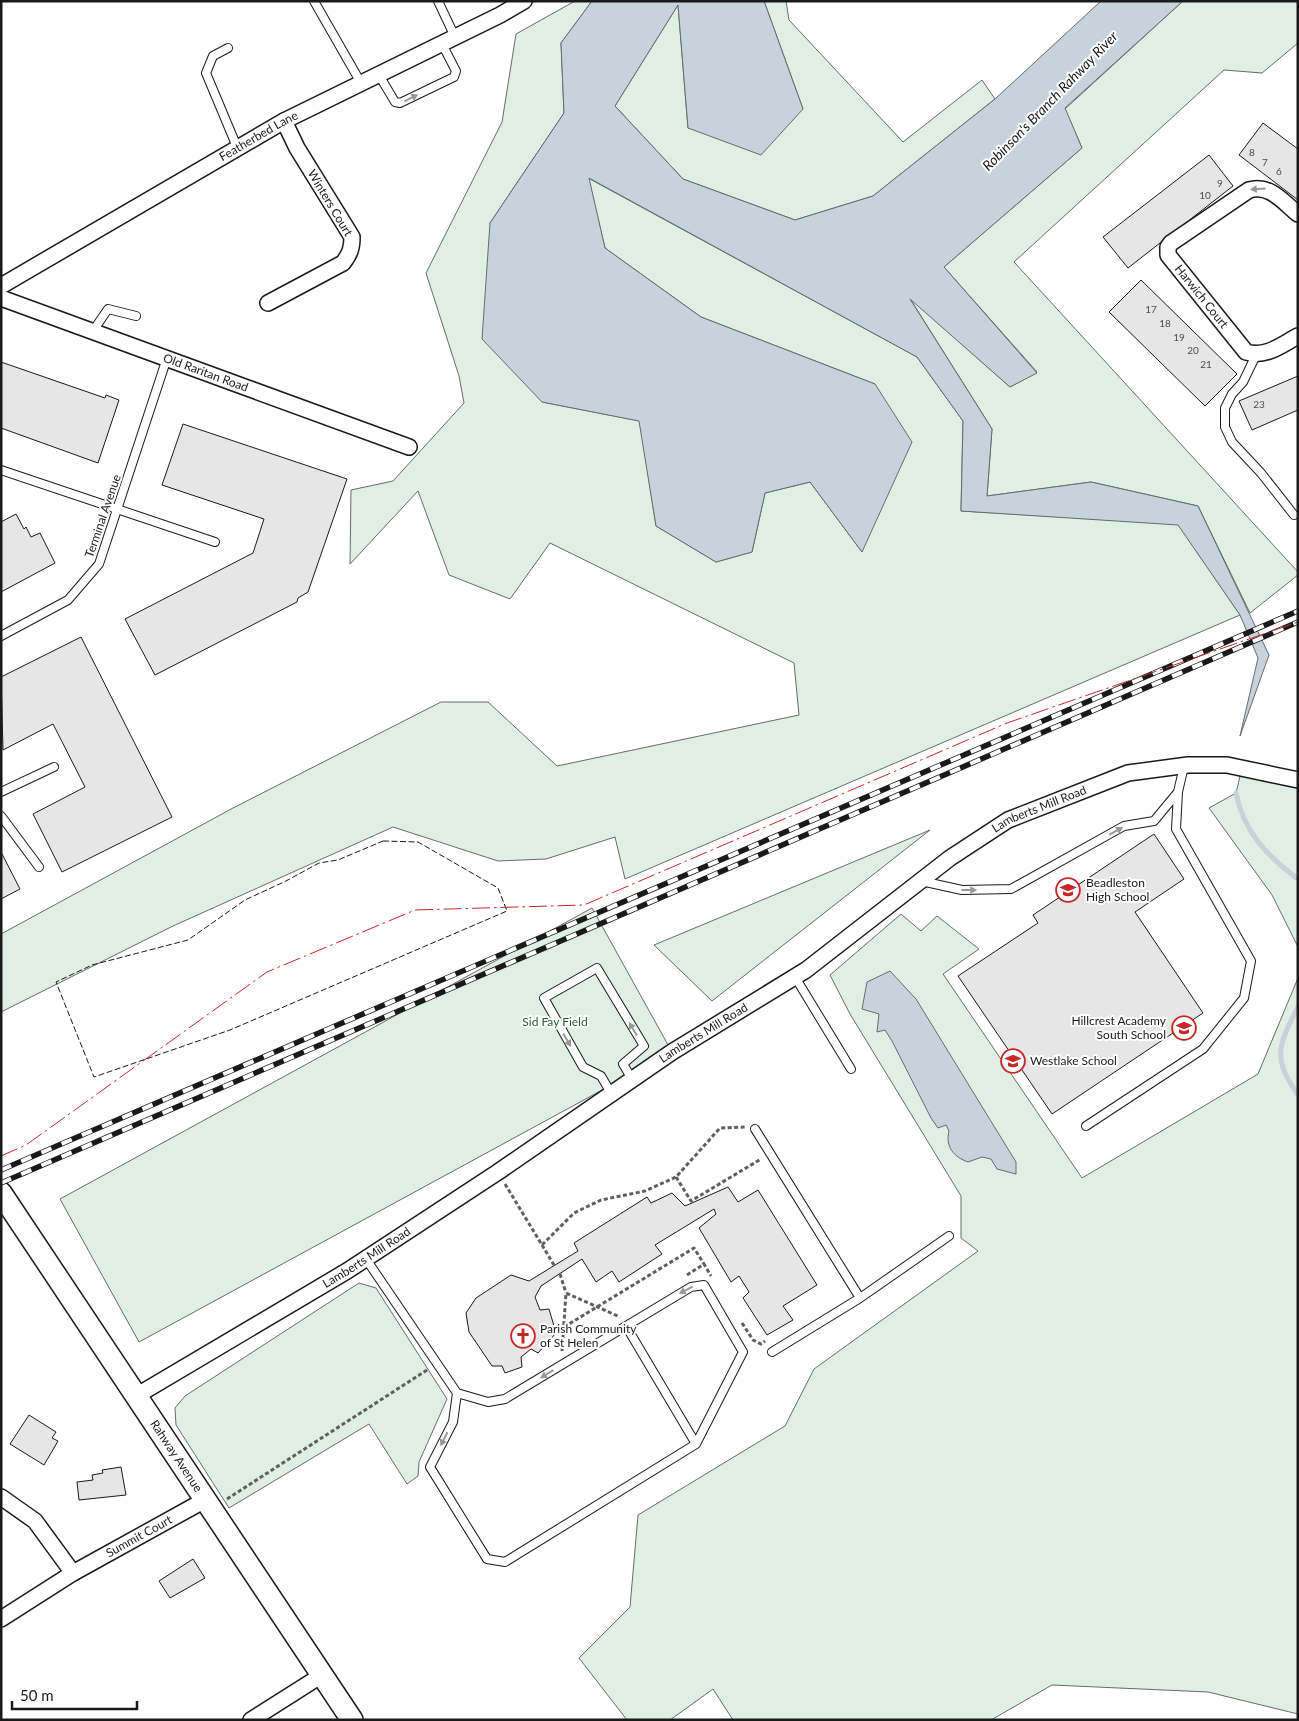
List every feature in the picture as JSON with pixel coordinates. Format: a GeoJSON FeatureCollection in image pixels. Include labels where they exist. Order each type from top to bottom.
{"type":"FeatureCollection","features":[{"type":"Feature","properties":{"kind":"street","name":"Featherbed Lane"},"geometry":{"type":"LineString","coordinates":[[1,286],[284,121],[524,1]]}},
{"type":"Feature","properties":{"kind":"street","name":"Winters Court"},"geometry":{"type":"LineString","coordinates":[[268,303],[343,263],[352,248],[352,237],[297,148],[284,121]]}},
{"type":"Feature","properties":{"kind":"street","name":"Harwich Court"},"geometry":{"type":"LineString","coordinates":[[1256,355],[1246,352],[1168,255],[1168,247],[1171,243],[1249,190],[1267,188],[1298,214]]}},
{"type":"Feature","properties":{"kind":"street","name":"Old Raritan Road"},"geometry":{"type":"LineString","coordinates":[[1,298],[409,447]]}},
{"type":"Feature","properties":{"kind":"street"},"geometry":{"type":"LineString","coordinates":[[1256,355],[1266,353],[1298,336]]}},
{"type":"Feature","properties":{"kind":"street","name":"Lamberts Mill Road"},"geometry":{"type":"LineString","coordinates":[[136,1396],[366,1259],[498,1172],[672,1052],[795,977],[950,858],[1008,820],[1111,778],[1128,773],[1184,766],[1226,765],[1298,780]]}},
{"type":"Feature","properties":{"kind":"street","name":"Rahway Avenue"},"geometry":{"type":"LineString","coordinates":[[1,1193],[352,1720]]}},
{"type":"Feature","properties":{"kind":"street"},"geometry":{"type":"LineString","coordinates":[[1,1496],[35,1520],[73,1573]]}},
{"type":"Feature","properties":{"kind":"street","name":"Summit Court"},"geometry":{"type":"LineString","coordinates":[[1,1618],[73,1573],[208,1504]]}},
{"type":"Feature","properties":{"kind":"street"},"geometry":{"type":"LineString","coordinates":[[251,1720],[322,1675]]}},
{"type":"Feature","properties":{"kind":"lane"},"geometry":{"type":"LineString","coordinates":[[314,1],[361,83]]}},
{"type":"Feature","properties":{"kind":"lane"},"geometry":{"type":"LineString","coordinates":[[379,75],[395,102],[400,103],[454,76],[456,71],[438,1]]}},
{"type":"Feature","properties":{"kind":"lane"},"geometry":{"type":"LineString","coordinates":[[228,48],[213,56],[206,73],[237,147]]}},
{"type":"Feature","properties":{"kind":"lane"},"geometry":{"type":"LineString","coordinates":[[92,331],[105,310],[108,309],[136,316]]}},
{"type":"Feature","properties":{"kind":"lane"},"geometry":{"type":"LineString","coordinates":[[1256,355],[1243,382],[1232,394],[1225,408],[1225,427],[1232,442],[1261,473],[1294,515]]}},
{"type":"Feature","properties":{"kind":"lane","name":"Terminal Avenue"},"geometry":{"type":"LineString","coordinates":[[1,636],[68,600],[100,564],[167,358]]}},
{"type":"Feature","properties":{"kind":"lane"},"geometry":{"type":"LineString","coordinates":[[1,470],[215,542]]}},
{"type":"Feature","properties":{"kind":"lane"},"geometry":{"type":"LineString","coordinates":[[1086,1126],[1203,1049],[1244,998],[1251,961],[1176,829],[1178,792],[1184,766]]}},
{"type":"Feature","properties":{"kind":"lane"},"geometry":{"type":"LineString","coordinates":[[1,792],[54,767]]}},
{"type":"Feature","properties":{"kind":"lane"},"geometry":{"type":"LineString","coordinates":[[921,882],[962,890],[1011,889],[1124,826],[1154,821],[1178,792]]}},
{"type":"Feature","properties":{"kind":"lane"},"geometry":{"type":"LineString","coordinates":[[1,816],[38,867]]}},
{"type":"Feature","properties":{"kind":"lane"},"geometry":{"type":"LineString","coordinates":[[612,1094],[601,1076],[583,1067],[544,998],[597,968],[644,1046],[622,1064],[632,1079]]}},
{"type":"Feature","properties":{"kind":"lane"},"geometry":{"type":"LineString","coordinates":[[795,977],[851,1069]]}},
{"type":"Feature","properties":{"kind":"lane"},"geometry":{"type":"LineString","coordinates":[[753,1131],[860,1298]]}},
{"type":"Feature","properties":{"kind":"lane"},"geometry":{"type":"LineString","coordinates":[[772,1352],[860,1298],[950,1236]]}},
{"type":"Feature","properties":{"kind":"lane"},"geometry":{"type":"LineString","coordinates":[[366,1259],[457,1393],[488,1402],[505,1399],[691,1287],[704,1285],[743,1352],[696,1444],[505,1562],[487,1559],[430,1467],[453,1422],[457,1393]]}},
{"type":"Feature","properties":{"kind":"lane"},"geometry":{"type":"LineString","coordinates":[[626,1326],[696,1444]]}},
{"type":"Feature","properties":{"kind":"path"},"geometry":{"type":"LineString","coordinates":[[542,1245],[574,1212],[601,1200],[645,1191],[676,1177],[720,1128],[745,1126],[753,1131]]}},
{"type":"Feature","properties":{"kind":"path"},"geometry":{"type":"LineString","coordinates":[[676,1177],[690,1201],[764,1158],[759,1150]]}},
{"type":"Feature","properties":{"kind":"path"},"geometry":{"type":"LineString","coordinates":[[498,1172],[554,1265]]}},
{"type":"Feature","properties":{"kind":"path"},"geometry":{"type":"LineString","coordinates":[[564,1327],[694,1248],[714,1279]]}},
{"type":"Feature","properties":{"kind":"path"},"geometry":{"type":"LineString","coordinates":[[679,1280],[704,1264]]}},
{"type":"Feature","properties":{"kind":"path"},"geometry":{"type":"LineString","coordinates":[[560,1274],[566,1293],[562,1354],[571,1349]]}},
{"type":"Feature","properties":{"kind":"path"},"geometry":{"type":"LineString","coordinates":[[566,1293],[621,1317]]}},
{"type":"Feature","properties":{"kind":"path"},"geometry":{"type":"LineString","coordinates":[[612,1322],[629,1312]]}},
{"type":"Feature","properties":{"kind":"path"},"geometry":{"type":"LineString","coordinates":[[738,1317],[753,1340],[761,1344],[769,1339]]}},
{"type":"Feature","properties":{"kind":"path"},"geometry":{"type":"LineString","coordinates":[[208,1504],[437,1363]]}},
{"type":"Feature","properties":{"kind":"green space"},"geometry":{"type":"Polygon","coordinates":[[[575,1],[592,1],[561,43],[564,113],[490,223],[542,402],[640,421],[656,526],[716,562],[752,552],[765,493],[810,482],[862,552],[875,384],[701,317],[605,248],[588,178],[917,357],[963,421],[961,511],[1178,524],[1240,615],[625,879],[615,837],[546,859],[498,861],[393,827],[173,926],[1,1012],[1,934],[233,808],[441,702],[488,702],[557,766],[799,715],[794,663],[550,543],[510,599],[449,575],[418,491],[350,564],[351,490],[393,481],[464,403],[459,376],[426,273],[502,122],[516,34],[575,1]]]}},
{"type":"Feature","properties":{"kind":"green space"},"geometry":{"type":"Polygon","coordinates":[[[764,1],[786,1],[789,20],[903,142],[982,80],[995,99],[873,196],[795,220],[683,179],[615,106],[678,5],[688,128],[803,109],[764,1]]]}},
{"type":"Feature","properties":{"kind":"green space"},"geometry":{"type":"Polygon","coordinates":[[[1183,1],[1298,1],[1298,43],[1262,73],[1224,70],[1014,262],[1298,572],[1298,575],[1250,613],[1198,506],[1091,482],[987,496],[992,429],[909,297],[1010,387],[1037,372],[944,267],[1082,148],[1065,109],[1183,1]]]}},
{"type":"Feature","properties":{"kind":"green space"},"geometry":{"type":"Polygon","coordinates":[[[1242,768],[1298,780],[1298,947],[1272,895],[1209,808],[1236,793],[1242,768]]]}},
{"type":"Feature","properties":{"kind":"green space"},"geometry":{"type":"Polygon","coordinates":[[[930,830],[712,1001],[654,945],[930,830]]]}},
{"type":"Feature","properties":{"kind":"green space","name":"Sid Fay Field"},"geometry":{"type":"Polygon","coordinates":[[[592,908],[672,1052],[139,1342],[60,1199],[592,908]]]}},
{"type":"Feature","properties":{"kind":"green space"},"geometry":{"type":"Polygon","coordinates":[[[901,914],[921,931],[937,916],[979,949],[943,974],[1082,1178],[1258,1074],[1298,978],[1298,1714],[1208,1692],[1052,1685],[991,1720],[733,1720],[713,1689],[670,1720],[627,1720],[579,1658],[630,1607],[638,1515],[785,1426],[814,1369],[978,1251],[961,1238],[961,1196],[850,1014],[830,975],[901,914]]]}},
{"type":"Feature","properties":{"kind":"green space"},"geometry":{"type":"Polygon","coordinates":[[[359,1283],[376,1288],[447,1399],[419,1462],[418,1476],[407,1484],[369,1424],[229,1508],[176,1425],[175,1408],[185,1396],[359,1283]]]}},
{"type":"Feature","properties":{"kind":"water","name":"Robinson's Branch Rahway River"},"geometry":{"type":"Polygon","coordinates":[[[592,1],[764,1],[803,109],[761,155],[688,128],[678,5],[615,106],[683,179],[795,220],[873,196],[995,99],[1101,1],[1183,1],[1065,108],[1082,148],[944,267],[1037,373],[1010,387],[910,299],[992,429],[987,496],[1091,482],[1198,506],[1269,655],[1240,736],[1258,658],[1240,615],[1178,525],[961,511],[963,421],[917,357],[589,178],[605,248],[701,317],[875,384],[912,442],[862,552],[810,482],[765,493],[752,552],[716,562],[656,526],[639,421],[542,402],[482,339],[490,223],[564,113],[561,43],[592,1]]]}},
{"type":"Feature","properties":{"kind":"water"},"geometry":{"type":"Polygon","coordinates":[[[890,971],[916,999],[1016,1162],[1016,1174],[997,1169],[991,1159],[982,1157],[968,1162],[952,1151],[948,1142],[949,1131],[946,1125],[938,1128],[931,1118],[892,1041],[885,1030],[877,1032],[879,1014],[862,1009],[867,982],[890,971]]]}},
{"type":"Feature","properties":{"kind":"building"},"geometry":{"type":"Polygon","coordinates":[[[1263,123],[1298,149],[1298,200],[1239,155],[1263,123]]]}},
{"type":"Feature","properties":{"kind":"building"},"geometry":{"type":"Polygon","coordinates":[[[1209,155],[1233,186],[1128,268],[1103,237],[1209,155]]]}},
{"type":"Feature","properties":{"kind":"building"},"geometry":{"type":"Polygon","coordinates":[[[1141,280],[1237,374],[1205,406],[1109,312],[1141,280]]]}},
{"type":"Feature","properties":{"kind":"building"},"geometry":{"type":"Polygon","coordinates":[[[1,362],[105,398],[106,395],[119,400],[98,463],[1,428],[1,362]]]}},
{"type":"Feature","properties":{"kind":"building"},"geometry":{"type":"Polygon","coordinates":[[[1298,376],[1298,410],[1252,430],[1239,401],[1298,376]]]}},
{"type":"Feature","properties":{"kind":"building"},"geometry":{"type":"Polygon","coordinates":[[[183,424],[347,479],[308,592],[298,598],[297,602],[155,675],[125,619],[253,553],[264,519],[162,485],[183,424]]]}},
{"type":"Feature","properties":{"kind":"building"},"geometry":{"type":"Polygon","coordinates":[[[16,514],[31,537],[40,533],[55,563],[1,592],[1,522],[16,514]]]}},
{"type":"Feature","properties":{"kind":"building"},"geometry":{"type":"Polygon","coordinates":[[[81,637],[172,817],[62,872],[33,814],[85,787],[53,724],[3,750],[1,677],[81,637]]]}},
{"type":"Feature","properties":{"kind":"building"},"geometry":{"type":"Polygon","coordinates":[[[1154,834],[1184,879],[1135,912],[1203,1013],[1052,1114],[958,976],[1038,923],[1033,915],[1154,834]]]}},
{"type":"Feature","properties":{"kind":"building"},"geometry":{"type":"Polygon","coordinates":[[[1,852],[20,889],[1,899],[1,852]]]}},
{"type":"Feature","properties":{"kind":"building"},"geometry":{"type":"Polygon","coordinates":[[[728,1187],[738,1202],[758,1190],[817,1285],[783,1306],[793,1320],[767,1335],[743,1298],[749,1292],[739,1276],[731,1282],[699,1228],[716,1214],[714,1209],[655,1245],[662,1254],[619,1282],[612,1271],[596,1282],[582,1259],[541,1286],[535,1297],[540,1310],[549,1309],[556,1333],[538,1353],[531,1349],[521,1357],[522,1367],[505,1373],[502,1366],[492,1366],[469,1332],[466,1313],[476,1298],[511,1275],[529,1281],[578,1251],[574,1243],[647,1197],[651,1203],[672,1193],[685,1206],[728,1187]]]}},
{"type":"Feature","properties":{"kind":"building"},"geometry":{"type":"Polygon","coordinates":[[[29,1415],[56,1432],[52,1438],[58,1441],[44,1465],[10,1444],[29,1415]]]}},
{"type":"Feature","properties":{"kind":"building"},"geometry":{"type":"Polygon","coordinates":[[[121,1467],[126,1495],[79,1500],[77,1482],[93,1480],[92,1475],[103,1473],[102,1470],[121,1467]]]}},
{"type":"Feature","properties":{"kind":"building"},"geometry":{"type":"Polygon","coordinates":[[[193,1559],[205,1578],[170,1598],[159,1581],[193,1559]]]}},
{"type":"Feature","properties":{"kind":"waterway"},"geometry":{"type":"LineString","coordinates":[[1236,793],[1245,820],[1258,842],[1266,852],[1298,879]]}},
{"type":"Feature","properties":{"kind":"waterway"},"geometry":{"type":"LineString","coordinates":[[1298,1007],[1282,1042],[1281,1052],[1284,1071],[1298,1095]]}},
{"type":"Feature","properties":{"kind":"railway"},"geometry":{"type":"LineString","coordinates":[[1,1170],[1298,611]]}},
{"type":"Feature","properties":{"kind":"railway"},"geometry":{"type":"LineString","coordinates":[[1,1183],[1298,622]]}},
{"type":"Feature","properties":{"kind":"fence"},"geometry":{"type":"LineString","coordinates":[[383,841],[418,842],[498,888],[507,911],[230,1030],[94,1077],[56,982],[92,965],[188,940],[245,900],[319,863],[338,860],[383,841]]}},
{"type":"Feature","properties":{"kind":"power"},"geometry":{"type":"LineString","coordinates":[[1,1156],[26,1145],[267,972],[415,910],[584,905],[1007,723],[1298,622]]}},
{"type":"Feature","properties":{"kind":"place","name":"Beadleston High School"},"geometry":{"type":"Point","coordinates":[1068,890]}},
{"type":"Feature","properties":{"kind":"place","name":"Hillcrest Academy South School"},"geometry":{"type":"Point","coordinates":[1184,1028]}},
{"type":"Feature","properties":{"kind":"place","name":"Westlake School"},"geometry":{"type":"Point","coordinates":[1013,1061]}},
{"type":"Feature","properties":{"kind":"place","name":"Parish Community of St Helen"},"geometry":{"type":"Point","coordinates":[523,1336]}}]}
